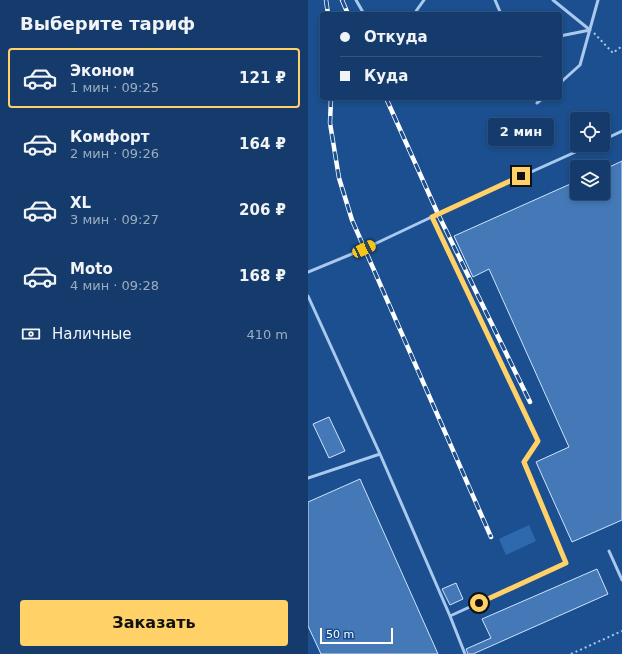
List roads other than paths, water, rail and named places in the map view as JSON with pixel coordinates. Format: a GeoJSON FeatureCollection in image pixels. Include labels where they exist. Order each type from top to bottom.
{"type":"FeatureCollection","features":[{"type":"Feature","properties":{"kind":"lane"},"geometry":{"type":"LineString","coordinates":[[356,0],[363,12]]}},
{"type":"Feature","properties":{"kind":"lane"},"geometry":{"type":"LineString","coordinates":[[415,12],[424,0]]}},
{"type":"Feature","properties":{"kind":"lane"},"geometry":{"type":"LineString","coordinates":[[496,0],[499,12]]}},
{"type":"Feature","properties":{"kind":"lane"},"geometry":{"type":"LineString","coordinates":[[553,0],[590,30]]}},
{"type":"Feature","properties":{"kind":"lane"},"geometry":{"type":"LineString","coordinates":[[562,81],[580,65],[598,0]]}},
{"type":"Feature","properties":{"kind":"lane"},"geometry":{"type":"LineString","coordinates":[[562,36],[590,30]]}},
{"type":"Feature","properties":{"kind":"lane"},"geometry":{"type":"LineString","coordinates":[[537,103],[541,100]]}},
{"type":"Feature","properties":{"kind":"lane"},"geometry":{"type":"LineString","coordinates":[[610,137],[622,131]]}},
{"type":"Feature","properties":{"kind":"lane"},"geometry":{"type":"LineString","coordinates":[[308,272],[364,249],[576,152]]}},
{"type":"Feature","properties":{"kind":"lane"},"geometry":{"type":"LineString","coordinates":[[432,217],[538,441],[524,462],[566,563],[450,616]]}},
{"type":"Feature","properties":{"kind":"lane"},"geometry":{"type":"LineString","coordinates":[[308,296],[380,454],[465,654]]}},
{"type":"Feature","properties":{"kind":"lane"},"geometry":{"type":"LineString","coordinates":[[308,478],[380,454]]}},
{"type":"Feature","properties":{"kind":"lane"},"geometry":{"type":"LineString","coordinates":[[609,551],[622,580]]}},
{"type":"Feature","properties":{"kind":"railway"},"geometry":{"type":"LineString","coordinates":[[326,0],[328,12]]}},
{"type":"Feature","properties":{"kind":"railway"},"geometry":{"type":"LineString","coordinates":[[342,0],[347,12]]}},
{"type":"Feature","properties":{"kind":"railway"},"geometry":{"type":"LineString","coordinates":[[331,100],[330,123],[339,178],[352,220],[491,537]]}},
{"type":"Feature","properties":{"kind":"railway"},"geometry":{"type":"LineString","coordinates":[[387,100],[438,214],[530,402]]}}]}
